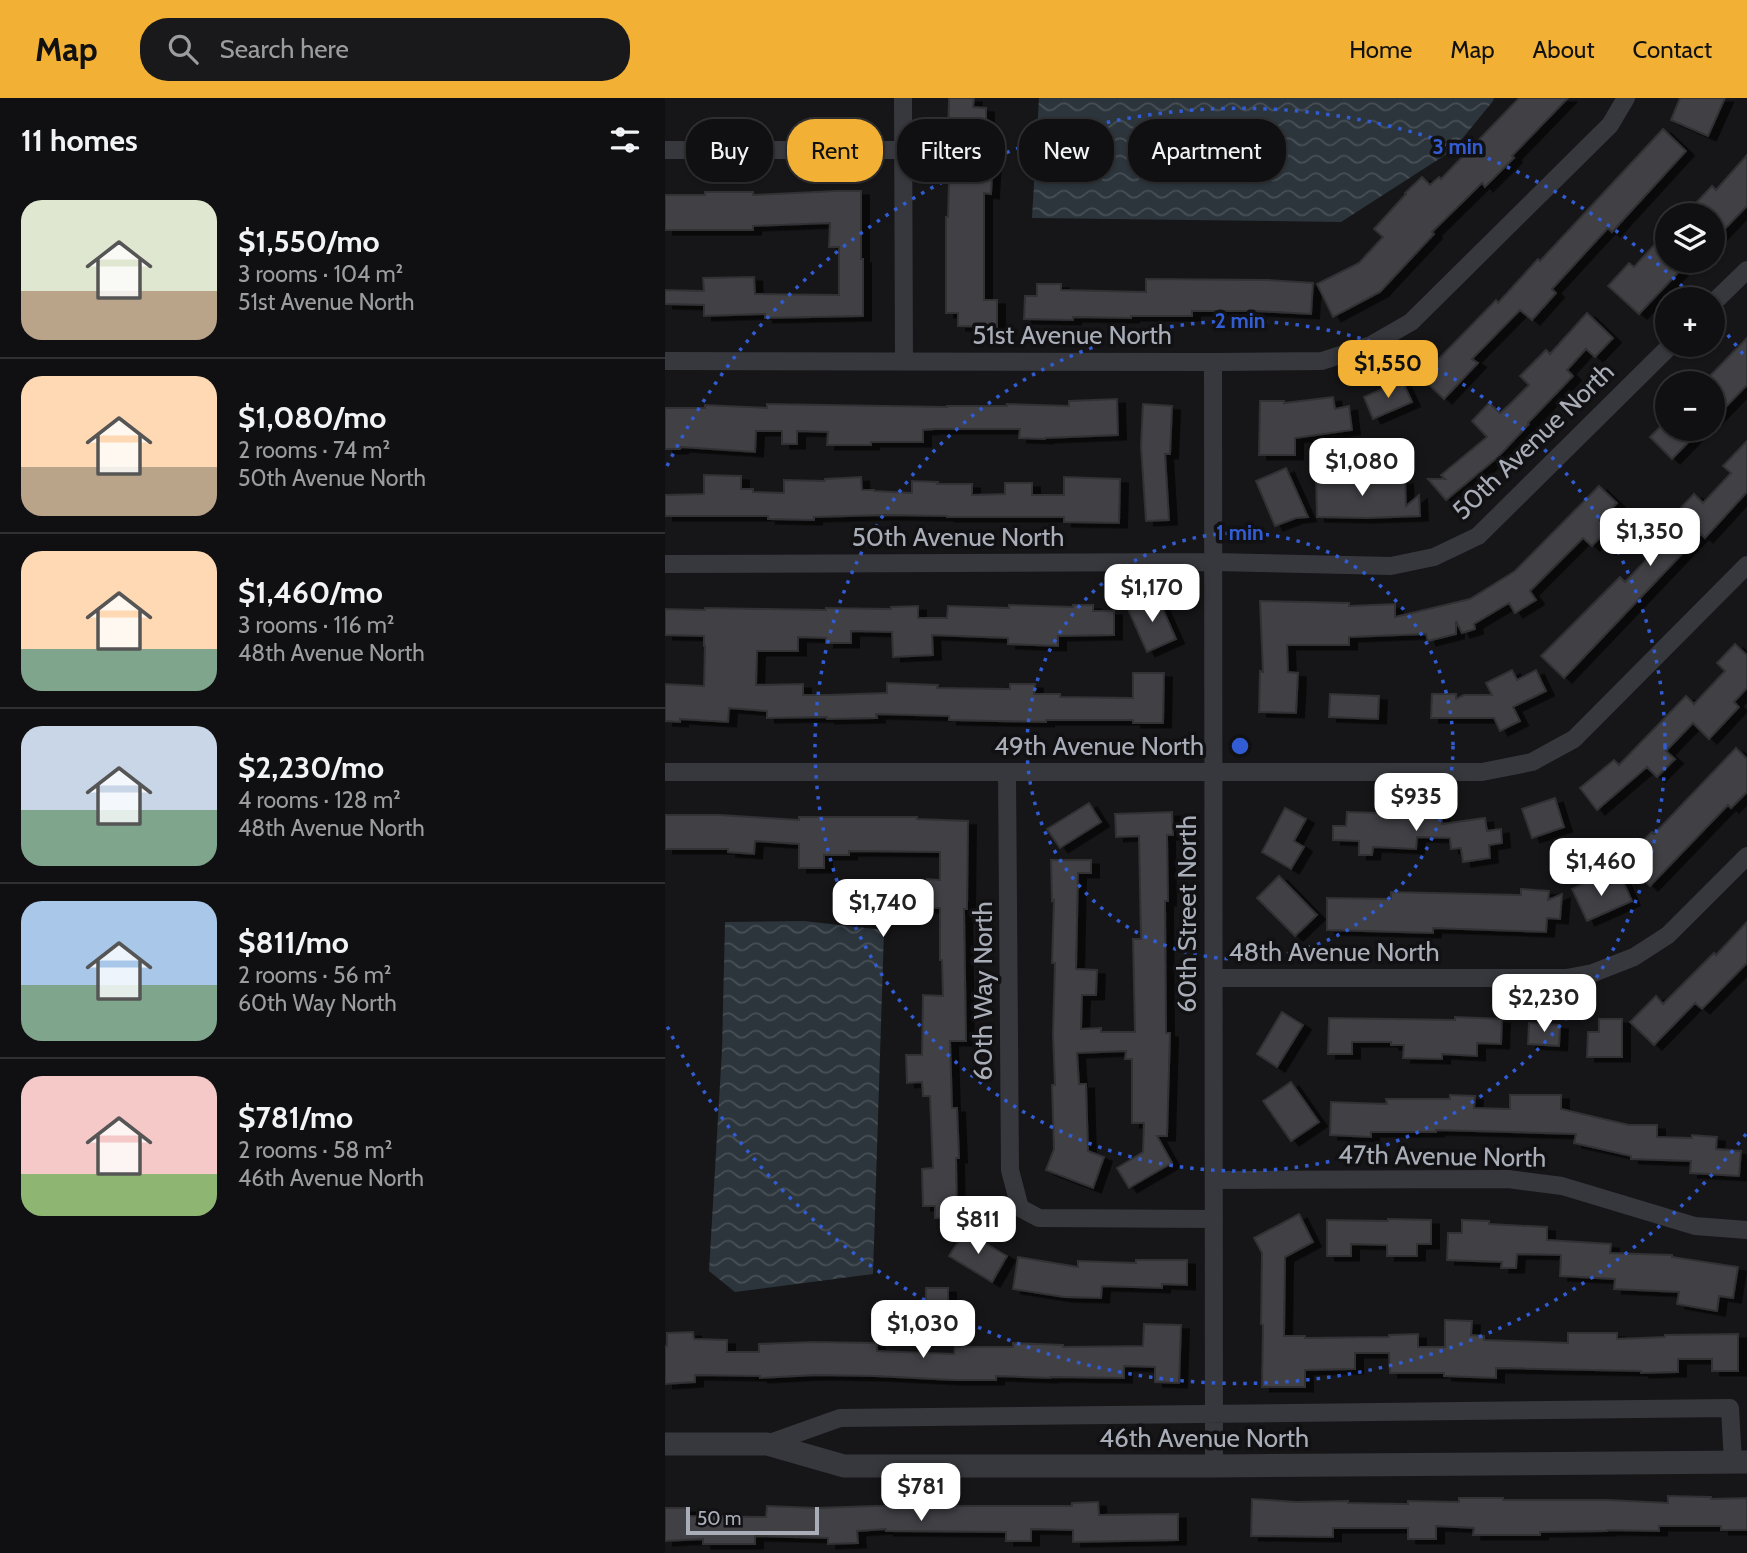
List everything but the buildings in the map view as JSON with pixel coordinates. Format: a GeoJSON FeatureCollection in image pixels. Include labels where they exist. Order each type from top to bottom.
{"type":"FeatureCollection","features":[{"type":"Feature","properties":{"kind":"street"},"geometry":{"type":"LineString","coordinates":[[903,98],[903,119]]}},
{"type":"Feature","properties":{"kind":"street","name":"51st Avenue North"},"geometry":{"type":"LineString","coordinates":[[665,361],[1322,360],[1371,345],[1411,322],[1609,125],[1626,98]]}},
{"type":"Feature","properties":{"kind":"street"},"geometry":{"type":"LineString","coordinates":[[665,150],[897,150]]}},
{"type":"Feature","properties":{"kind":"street"},"geometry":{"type":"LineString","coordinates":[[903,182],[904,360]]}},
{"type":"Feature","properties":{"kind":"street"},"geometry":{"type":"LineString","coordinates":[[1725,291],[1747,270]]}},
{"type":"Feature","properties":{"kind":"street","name":"50th Avenue North"},"geometry":{"type":"LineString","coordinates":[[665,564],[1213,562],[1391,566],[1434,557],[1478,536],[1659,357]]}},
{"type":"Feature","properties":{"kind":"street","name":"60th Street North"},"geometry":{"type":"LineString","coordinates":[[1213,362],[1214,1466]]}},
{"type":"Feature","properties":{"kind":"street","name":"49th Avenue North"},"geometry":{"type":"LineString","coordinates":[[665,772],[1482,772],[1532,762],[1574,739],[1747,565]]}},
{"type":"Feature","properties":{"kind":"street","name":"60th Way North"},"geometry":{"type":"LineString","coordinates":[[1007,772],[1010,1170],[1020,1208],[1039,1218],[1214,1219]]}},
{"type":"Feature","properties":{"kind":"street","name":"48th Avenue North"},"geometry":{"type":"LineString","coordinates":[[1214,978],[1566,978],[1593,973],[1634,957],[1668,935],[1747,856]]}},
{"type":"Feature","properties":{"kind":"street","name":"47th Avenue North"},"geometry":{"type":"LineString","coordinates":[[1214,1180],[1508,1179],[1562,1186],[1695,1226],[1747,1230]]}},
{"type":"Feature","properties":{"kind":"street"},"geometry":{"type":"LineString","coordinates":[[767,1444],[840,1418],[1730,1408],[1740,1463]]}},
{"type":"Feature","properties":{"kind":"street","name":"46th Avenue North"},"geometry":{"type":"LineString","coordinates":[[665,1444],[767,1444],[844,1465],[1740,1463]]}},
{"type":"Feature","properties":{"kind":"water"},"geometry":{"type":"Polygon","coordinates":[[[1039,98],[1494,98],[1453,150],[1341,222],[1032,218],[1034,182],[1114,182],[1114,119],[1038,119],[1039,98]]]}},
{"type":"Feature","properties":{"kind":"water"},"geometry":{"type":"Polygon","coordinates":[[[804,921],[884,930],[873,1274],[735,1292],[709,1271],[722,1050],[725,922],[804,921]]]}}]}
